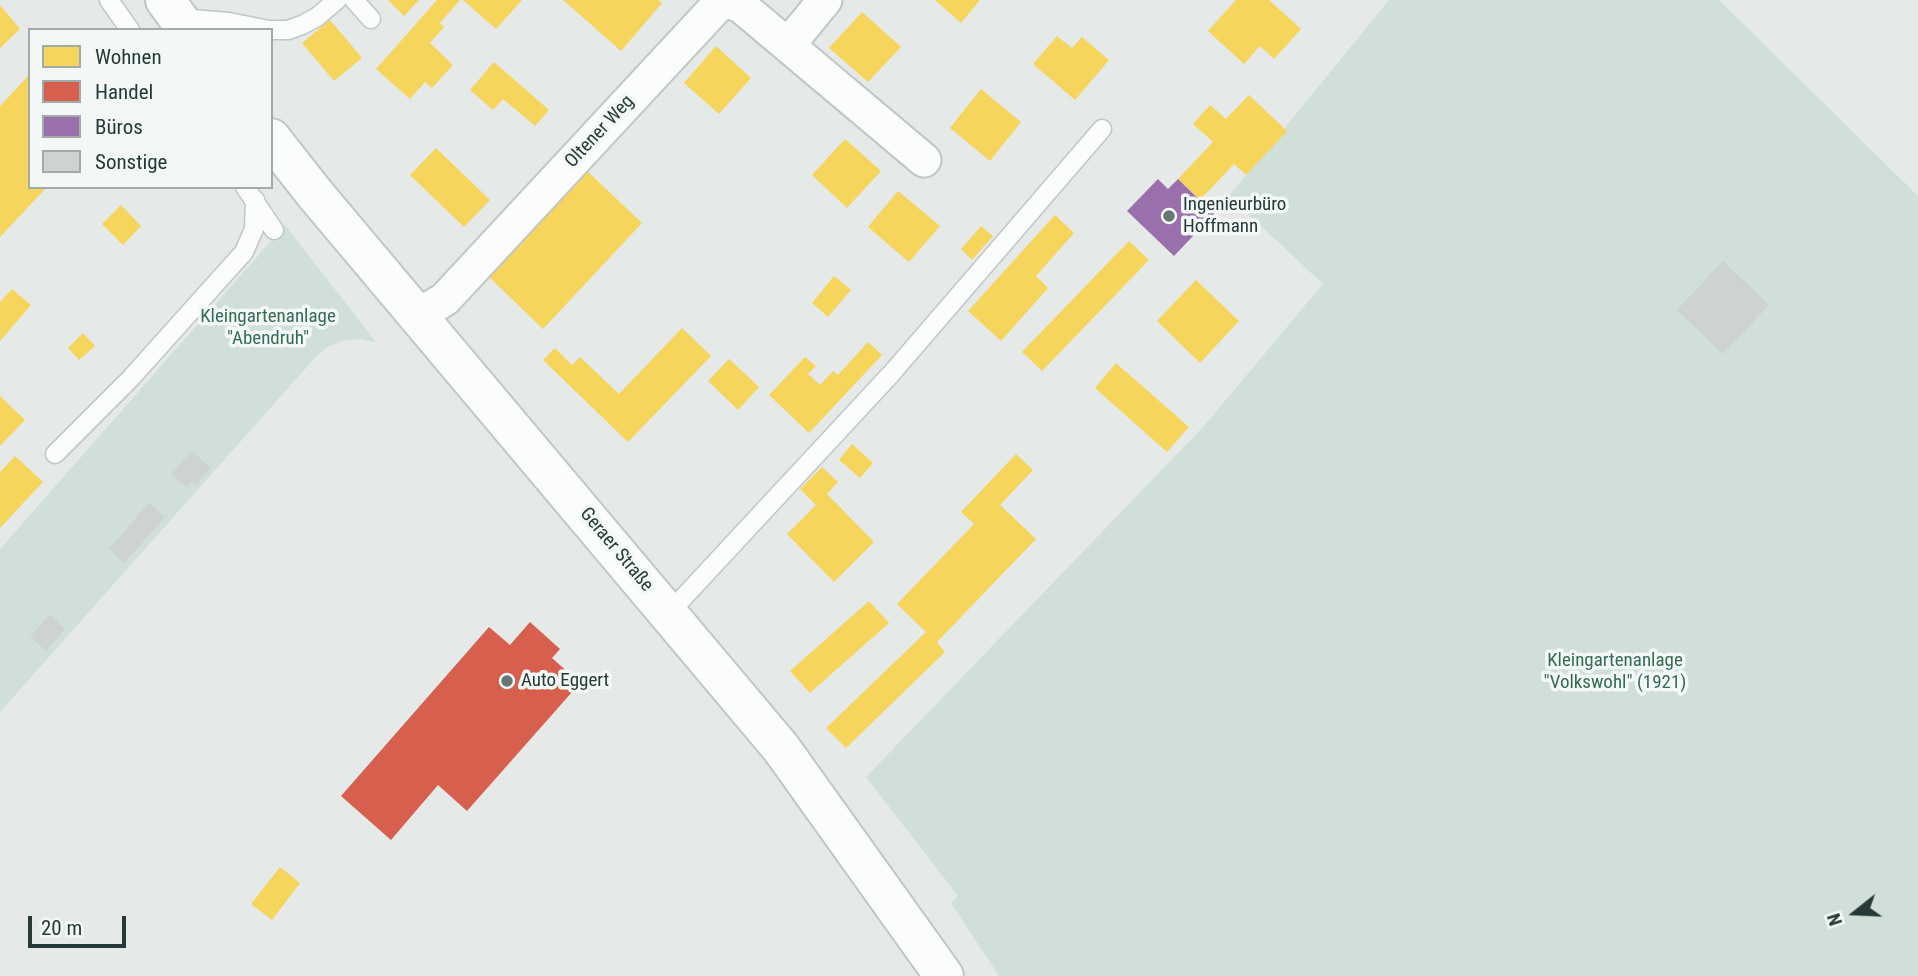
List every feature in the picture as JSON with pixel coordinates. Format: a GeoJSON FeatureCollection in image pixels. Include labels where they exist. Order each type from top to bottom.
{"type":"FeatureCollection","features":[{"type":"Feature","properties":{"kind":"main road","name":"Geraer Straße"},"geometry":{"type":"LineString","coordinates":[[273,141],[780,748],[944,976]]}},
{"type":"Feature","properties":{"kind":"street"},"geometry":{"type":"LineString","coordinates":[[788,45],[825,0]]}},
{"type":"Feature","properties":{"kind":"street","name":"Oltener Weg"},"geometry":{"type":"LineString","coordinates":[[419,315],[445,299],[720,3],[730,2],[741,6],[924,160]]}},
{"type":"Feature","properties":{"kind":"lane"},"geometry":{"type":"LineString","coordinates":[[109,0],[129,28]]}},
{"type":"Feature","properties":{"kind":"lane"},"geometry":{"type":"LineString","coordinates":[[273,30],[288,30],[302,25],[317,17],[337,0]]}},
{"type":"Feature","properties":{"kind":"lane"},"geometry":{"type":"LineString","coordinates":[[354,0],[371,19]]}},
{"type":"Feature","properties":{"kind":"lane"},"geometry":{"type":"LineString","coordinates":[[177,11],[260,28]]}},
{"type":"Feature","properties":{"kind":"lane"},"geometry":{"type":"LineString","coordinates":[[669,613],[891,374],[1102,129]]}},
{"type":"Feature","properties":{"kind":"lane"},"geometry":{"type":"LineString","coordinates":[[250,194],[275,230]]}},
{"type":"Feature","properties":{"kind":"lane"},"geometry":{"type":"LineString","coordinates":[[55,454],[131,379],[244,252],[254,229],[250,194]]}},
{"type":"Feature","properties":{"kind":"green space","name":"Kleingartenanlage \"Volkswohl\" (1921)"},"geometry":{"type":"Polygon","coordinates":[[[1389,0],[1719,0],[1918,196],[1918,976],[999,976],[951,903],[958,896],[866,777],[1204,426],[1323,284],[1229,196],[1389,0]]]}},
{"type":"Feature","properties":{"kind":"green space","name":"Kleingartenanlage \"Abendruh\""},"geometry":{"type":"Polygon","coordinates":[[[285,225],[376,342],[359,339],[342,341],[326,348],[313,360],[0,712],[0,549],[285,225]]]}},
{"type":"Feature","properties":{"kind":"building: Wohnen"},"geometry":{"type":"Polygon","coordinates":[[[388,0],[419,0],[404,16],[388,0]]]}},
{"type":"Feature","properties":{"kind":"building: Wohnen"},"geometry":{"type":"Polygon","coordinates":[[[437,0],[460,0],[440,23],[444,27],[430,43],[453,65],[432,88],[425,82],[410,99],[376,69],[437,0]]]}},
{"type":"Feature","properties":{"kind":"building: Wohnen"},"geometry":{"type":"Polygon","coordinates":[[[463,0],[522,0],[496,29],[463,0]]]}},
{"type":"Feature","properties":{"kind":"building: Wohnen"},"geometry":{"type":"Polygon","coordinates":[[[563,0],[658,0],[662,3],[621,51],[563,0]]]}},
{"type":"Feature","properties":{"kind":"building: Wohnen"},"geometry":{"type":"Polygon","coordinates":[[[935,0],[980,0],[961,23],[935,0]]]}},
{"type":"Feature","properties":{"kind":"building: Wohnen"},"geometry":{"type":"Polygon","coordinates":[[[1236,0],[1269,0],[1301,29],[1274,59],[1260,46],[1244,64],[1208,31],[1236,0]]]}},
{"type":"Feature","properties":{"kind":"building: Wohnen"},"geometry":{"type":"Polygon","coordinates":[[[0,5],[20,29],[0,48],[0,5]]]}},
{"type":"Feature","properties":{"kind":"building: Wohnen"},"geometry":{"type":"Polygon","coordinates":[[[862,12],[901,47],[868,82],[829,48],[862,12]]]}},
{"type":"Feature","properties":{"kind":"building: Wohnen"},"geometry":{"type":"Polygon","coordinates":[[[330,20],[362,58],[334,81],[302,43],[330,20]]]}},
{"type":"Feature","properties":{"kind":"building: Wohnen"},"geometry":{"type":"Polygon","coordinates":[[[1057,36],[1072,48],[1082,37],[1109,60],[1075,100],[1033,64],[1057,36]]]}},
{"type":"Feature","properties":{"kind":"building: Wohnen"},"geometry":{"type":"Polygon","coordinates":[[[716,46],[751,78],[719,114],[684,83],[716,46]]]}},
{"type":"Feature","properties":{"kind":"building: Wohnen"},"geometry":{"type":"Polygon","coordinates":[[[494,62],[549,110],[535,126],[503,99],[493,110],[470,90],[494,62]]]}},
{"type":"Feature","properties":{"kind":"building: Wohnen"},"geometry":{"type":"Polygon","coordinates":[[[28,76],[28,189],[45,189],[0,237],[0,106],[28,76]]]}},
{"type":"Feature","properties":{"kind":"building: Wohnen"},"geometry":{"type":"Polygon","coordinates":[[[981,89],[1021,122],[990,161],[950,128],[981,89]]]}},
{"type":"Feature","properties":{"kind":"building: Wohnen"},"geometry":{"type":"Polygon","coordinates":[[[1249,95],[1287,131],[1246,175],[1234,164],[1200,200],[1178,179],[1213,142],[1193,124],[1210,105],[1226,119],[1249,95]]]}},
{"type":"Feature","properties":{"kind":"building: Wohnen"},"geometry":{"type":"Polygon","coordinates":[[[845,139],[881,171],[847,208],[812,175],[845,139]]]}},
{"type":"Feature","properties":{"kind":"building: Wohnen"},"geometry":{"type":"Polygon","coordinates":[[[436,148],[490,200],[464,227],[410,175],[436,148]]]}},
{"type":"Feature","properties":{"kind":"building: Wohnen"},"geometry":{"type":"Polygon","coordinates":[[[587,171],[642,223],[543,329],[488,276],[587,171]]]}},
{"type":"Feature","properties":{"kind":"building: Wohnen"},"geometry":{"type":"Polygon","coordinates":[[[898,191],[940,226],[909,262],[868,227],[898,191]]]}},
{"type":"Feature","properties":{"kind":"building: Wohnen"},"geometry":{"type":"Polygon","coordinates":[[[121,205],[141,226],[123,245],[102,224],[121,205]]]}},
{"type":"Feature","properties":{"kind":"building: Wohnen"},"geometry":{"type":"Polygon","coordinates":[[[1055,215],[1074,233],[1036,276],[1048,288],[1001,341],[968,311],[1055,215]]]}},
{"type":"Feature","properties":{"kind":"building: Wohnen"},"geometry":{"type":"Polygon","coordinates":[[[981,226],[993,236],[972,260],[961,249],[981,226]]]}},
{"type":"Feature","properties":{"kind":"building: Wohnen"},"geometry":{"type":"Polygon","coordinates":[[[1129,241],[1149,260],[1042,371],[1022,352],[1129,241]]]}},
{"type":"Feature","properties":{"kind":"building: Wohnen"},"geometry":{"type":"Polygon","coordinates":[[[834,276],[851,290],[828,317],[812,303],[834,276]]]}},
{"type":"Feature","properties":{"kind":"building: Wohnen"},"geometry":{"type":"Polygon","coordinates":[[[1196,280],[1239,321],[1200,363],[1157,321],[1196,280]]]}},
{"type":"Feature","properties":{"kind":"building: Wohnen"},"geometry":{"type":"Polygon","coordinates":[[[12,289],[31,305],[0,341],[0,302],[12,289]]]}},
{"type":"Feature","properties":{"kind":"building: Wohnen"},"geometry":{"type":"Polygon","coordinates":[[[682,328],[711,356],[628,442],[543,360],[555,348],[572,365],[580,357],[619,394],[682,328]]]}},
{"type":"Feature","properties":{"kind":"building: Wohnen"},"geometry":{"type":"Polygon","coordinates":[[[83,333],[95,346],[79,360],[68,348],[83,333]]]}},
{"type":"Feature","properties":{"kind":"building: Wohnen"},"geometry":{"type":"Polygon","coordinates":[[[868,342],[882,355],[809,433],[769,395],[805,357],[816,366],[808,374],[820,385],[833,371],[838,375],[868,342]]]}},
{"type":"Feature","properties":{"kind":"building: Wohnen"},"geometry":{"type":"Polygon","coordinates":[[[729,359],[759,387],[738,410],[708,381],[729,359]]]}},
{"type":"Feature","properties":{"kind":"building: Wohnen"},"geometry":{"type":"Polygon","coordinates":[[[1116,363],[1189,427],[1167,452],[1095,388],[1116,363]]]}},
{"type":"Feature","properties":{"kind":"building: Wohnen"},"geometry":{"type":"Polygon","coordinates":[[[0,396],[25,420],[0,446],[0,396]]]}},
{"type":"Feature","properties":{"kind":"building: Wohnen"},"geometry":{"type":"Polygon","coordinates":[[[852,444],[873,463],[860,478],[839,460],[852,444]]]}},
{"type":"Feature","properties":{"kind":"building: Wohnen"},"geometry":{"type":"Polygon","coordinates":[[[1016,454],[1033,470],[1000,505],[1036,539],[937,642],[945,652],[846,748],[826,728],[926,632],[897,604],[974,524],[961,512],[1016,454]]]}},
{"type":"Feature","properties":{"kind":"building: Wohnen"},"geometry":{"type":"Polygon","coordinates":[[[15,456],[43,482],[0,528],[0,472],[15,456]]]}},
{"type":"Feature","properties":{"kind":"building: Wohnen"},"geometry":{"type":"Polygon","coordinates":[[[822,467],[838,482],[827,494],[874,542],[834,582],[787,534],[816,505],[800,489],[822,467]]]}},
{"type":"Feature","properties":{"kind":"building: Wohnen"},"geometry":{"type":"Polygon","coordinates":[[[869,601],[889,623],[810,693],[790,671],[869,601]]]}},
{"type":"Feature","properties":{"kind":"building: Wohnen"},"geometry":{"type":"Polygon","coordinates":[[[280,867],[300,883],[272,920],[251,904],[280,867]]]}},
{"type":"Feature","properties":{"kind":"building: Handel"},"geometry":{"type":"Polygon","coordinates":[[[530,622],[560,649],[552,658],[580,683],[467,811],[438,785],[391,840],[341,796],[489,627],[510,645],[530,622]]]}},
{"type":"Feature","properties":{"kind":"building: Büros"},"geometry":{"type":"Polygon","coordinates":[[[1158,179],[1168,189],[1178,179],[1214,214],[1174,256],[1127,211],[1158,179]]]}},
{"type":"Feature","properties":{"kind":"building: Sonstige"},"geometry":{"type":"Polygon","coordinates":[[[1723,261],[1769,305],[1723,354],[1677,310],[1723,261]]]}},
{"type":"Feature","properties":{"kind":"building: Sonstige"},"geometry":{"type":"Polygon","coordinates":[[[192,451],[211,468],[196,485],[192,481],[187,488],[171,474],[192,451]]]}},
{"type":"Feature","properties":{"kind":"building: Sonstige"},"geometry":{"type":"Polygon","coordinates":[[[149,503],[165,517],[124,563],[109,549],[149,503]]]}},
{"type":"Feature","properties":{"kind":"building: Sonstige"},"geometry":{"type":"Polygon","coordinates":[[[50,615],[65,629],[46,651],[30,636],[50,615]]]}},
{"type":"Feature","properties":{"kind":"place","name":"Ingenieurbüro Hoffmann"},"geometry":{"type":"Point","coordinates":[1169,216]}},
{"type":"Feature","properties":{"kind":"place","name":"Auto Eggert"},"geometry":{"type":"Point","coordinates":[507,681]}}]}
